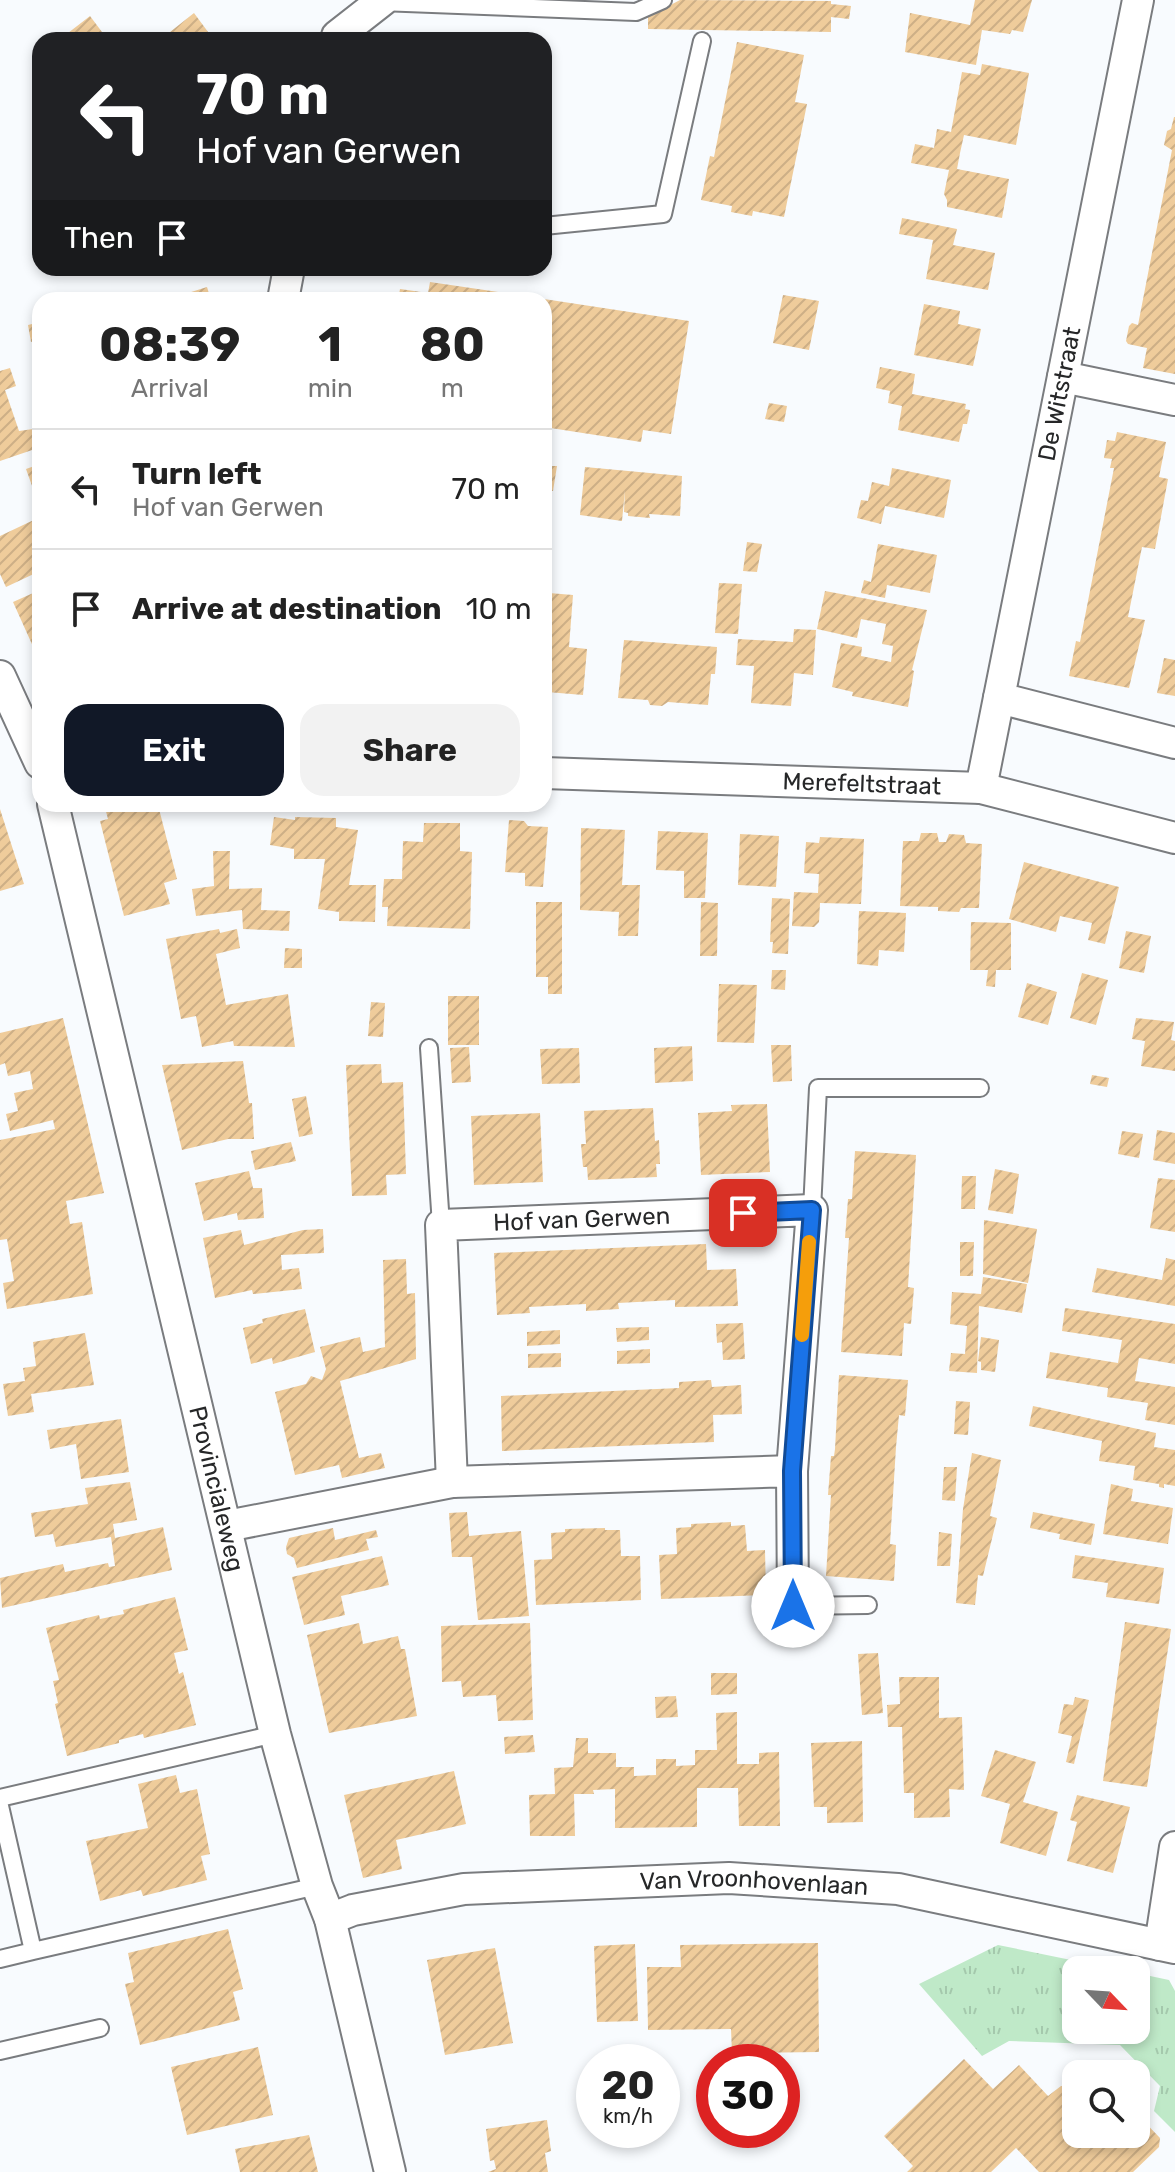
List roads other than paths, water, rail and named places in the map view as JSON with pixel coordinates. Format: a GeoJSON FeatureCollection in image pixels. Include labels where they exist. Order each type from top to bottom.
{"type":"FeatureCollection","features":[{"type":"Feature","properties":{"kind":"street","name":"De Witstraat"},"geometry":{"type":"LineString","coordinates":[[981,788],[1138,0]]}},
{"type":"Feature","properties":{"kind":"street"},"geometry":{"type":"LineString","coordinates":[[342,32],[381,1]]}},
{"type":"Feature","properties":{"kind":"street"},"geometry":{"type":"LineString","coordinates":[[1063,377],[1175,400]]}},
{"type":"Feature","properties":{"kind":"street"},"geometry":{"type":"LineString","coordinates":[[0,676],[32,746]]}},
{"type":"Feature","properties":{"kind":"street"},"geometry":{"type":"LineString","coordinates":[[999,698],[1175,743]]}},
{"type":"Feature","properties":{"kind":"street","name":"Merefeltstraat"},"geometry":{"type":"LineString","coordinates":[[552,773],[981,788],[1175,838]]}},
{"type":"Feature","properties":{"kind":"street","name":"Provincialeweg"},"geometry":{"type":"LineString","coordinates":[[55,812],[275,1734],[317,1886],[330,1919],[390,2172]]}},
{"type":"Feature","properties":{"kind":"street"},"geometry":{"type":"LineString","coordinates":[[793,1606],[792,1471],[812,1210]]}},
{"type":"Feature","properties":{"kind":"street","name":"Hof van Gerwen"},"geometry":{"type":"LineString","coordinates":[[441,1225],[812,1210]]}},
{"type":"Feature","properties":{"kind":"street"},"geometry":{"type":"LineString","coordinates":[[441,1225],[452,1482]]}},
{"type":"Feature","properties":{"kind":"street"},"geometry":{"type":"LineString","coordinates":[[227,1526],[452,1482],[792,1471]]}},
{"type":"Feature","properties":{"kind":"street"},"geometry":{"type":"LineString","coordinates":[[1168,1947],[1175,1847]]}},
{"type":"Feature","properties":{"kind":"street","name":"Van Vroonhovenlaan"},"geometry":{"type":"LineString","coordinates":[[330,1919],[353,1910],[464,1889],[729,1878],[898,1889],[1168,1947]]}},
{"type":"Feature","properties":{"kind":"lane"},"geometry":{"type":"LineString","coordinates":[[381,1],[636,12],[663,0]]}},
{"type":"Feature","properties":{"kind":"lane"},"geometry":{"type":"LineString","coordinates":[[552,225],[663,214],[702,41]]}},
{"type":"Feature","properties":{"kind":"lane"},"geometry":{"type":"LineString","coordinates":[[429,1048],[441,1225]]}},
{"type":"Feature","properties":{"kind":"lane"},"geometry":{"type":"LineString","coordinates":[[812,1210],[818,1088],[980,1088]]}},
{"type":"Feature","properties":{"kind":"lane"},"geometry":{"type":"LineString","coordinates":[[793,1606],[868,1605]]}},
{"type":"Feature","properties":{"kind":"lane"},"geometry":{"type":"LineString","coordinates":[[0,1798],[275,1734]]}},
{"type":"Feature","properties":{"kind":"lane"},"geometry":{"type":"LineString","coordinates":[[0,1806],[33,1951]]}},
{"type":"Feature","properties":{"kind":"lane"},"geometry":{"type":"LineString","coordinates":[[0,1959],[317,1886]]}},
{"type":"Feature","properties":{"kind":"lane"},"geometry":{"type":"LineString","coordinates":[[0,2051],[100,2028]]}}]}
